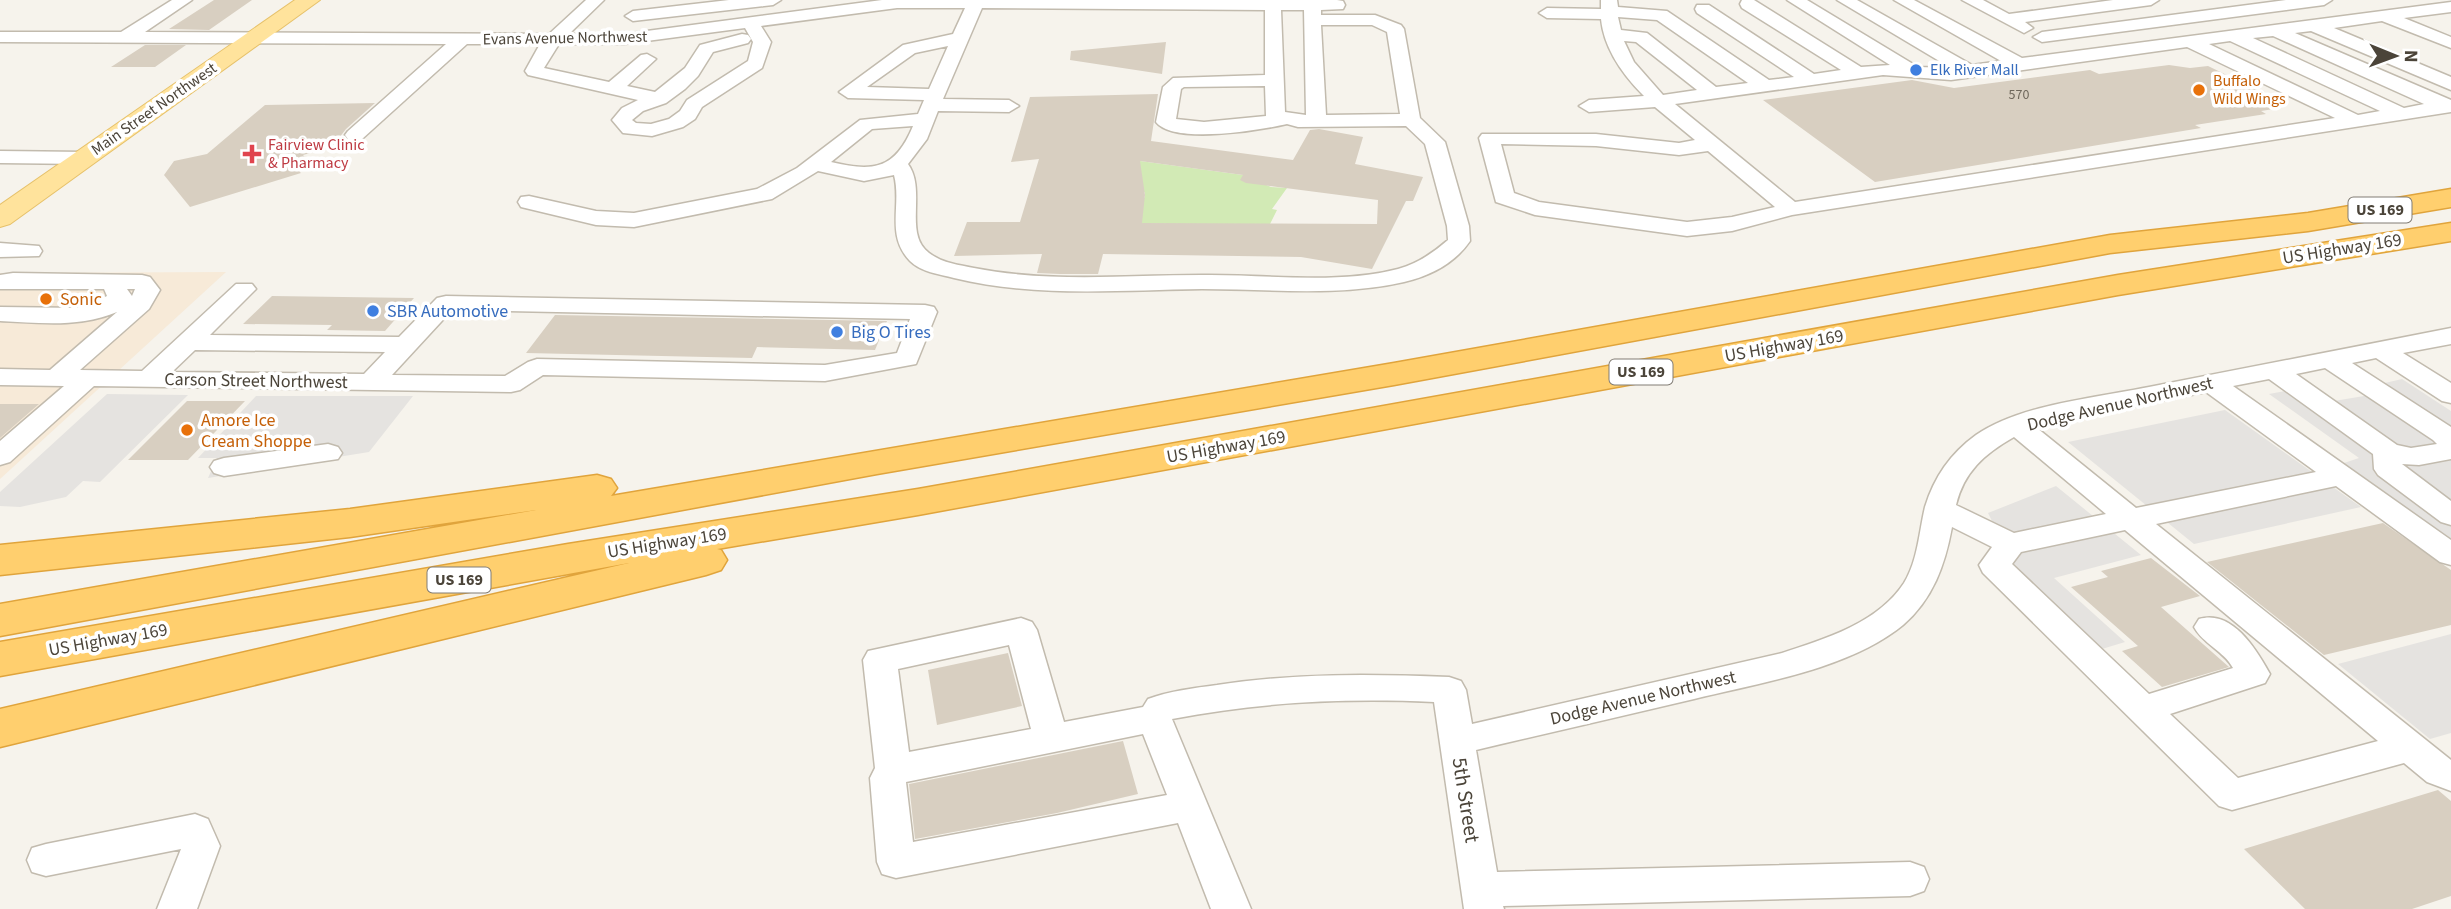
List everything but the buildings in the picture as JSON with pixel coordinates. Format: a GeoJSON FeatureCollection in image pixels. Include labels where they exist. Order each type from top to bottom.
{"type":"FeatureCollection","features":[{"type":"Feature","properties":{"kind":"highway"},"geometry":{"type":"LineString","coordinates":[[2308,222],[2409,183],[2451,174]]}},
{"type":"Feature","properties":{"kind":"highway","name":"US Highway 169"},"geometry":{"type":"LineString","coordinates":[[0,620],[877,463],[1394,374],[2110,244],[2308,222],[2451,198]]}},
{"type":"Feature","properties":{"kind":"highway","name":"US Highway 169"},"geometry":{"type":"LineString","coordinates":[[0,659],[568,559],[918,502],[2118,285],[2451,232]]}},
{"type":"Feature","properties":{"kind":"highway"},"geometry":{"type":"LineString","coordinates":[[2364,246],[2451,239]]}},
{"type":"Feature","properties":{"kind":"highway"},"geometry":{"type":"LineString","coordinates":[[0,560],[350,523],[506,499],[806,461],[877,463]]}},
{"type":"Feature","properties":{"kind":"highway"},"geometry":{"type":"LineString","coordinates":[[0,728],[760,548],[918,502]]}},
{"type":"Feature","properties":{"kind":"highway"},"geometry":{"type":"LineString","coordinates":[[0,553],[67,551]]}},
{"type":"Feature","properties":{"kind":"main road","name":"Main Street Northwest"},"geometry":{"type":"LineString","coordinates":[[0,218],[309,0]]}},
{"type":"Feature","properties":{"kind":"street"},"geometry":{"type":"LineString","coordinates":[[125,37],[184,0]]}},
{"type":"Feature","properties":{"kind":"street"},"geometry":{"type":"LineString","coordinates":[[596,0],[554,40],[534,63],[534,71],[657,99],[694,104]]}},
{"type":"Feature","properties":{"kind":"street"},"geometry":{"type":"LineString","coordinates":[[633,16],[773,0]]}},
{"type":"Feature","properties":{"kind":"street"},"geometry":{"type":"LineString","coordinates":[[784,17],[790,0]]}},
{"type":"Feature","properties":{"kind":"street"},"geometry":{"type":"LineString","coordinates":[[1795,0],[1913,72]]}},
{"type":"Feature","properties":{"kind":"street"},"geometry":{"type":"LineString","coordinates":[[1845,0],[1969,71]]}},
{"type":"Feature","properties":{"kind":"street"},"geometry":{"type":"LineString","coordinates":[[1902,0],[2019,65]]}},
{"type":"Feature","properties":{"kind":"street"},"geometry":{"type":"LineString","coordinates":[[1970,0],[2080,56]]}},
{"type":"Feature","properties":{"kind":"street"},"geometry":{"type":"LineString","coordinates":[[2007,19],[2153,0],[2402,114]]}},
{"type":"Feature","properties":{"kind":"street"},"geometry":{"type":"LineString","coordinates":[[2042,37],[2324,0]]}},
{"type":"Feature","properties":{"kind":"street"},"geometry":{"type":"LineString","coordinates":[[2433,0],[2451,7]]}},
{"type":"Feature","properties":{"kind":"street"},"geometry":{"type":"LineString","coordinates":[[1547,13],[1608,8],[1661,15],[1772,1]]}},
{"type":"Feature","properties":{"kind":"street"},"geometry":{"type":"LineString","coordinates":[[814,164],[865,175],[878,173],[898,163],[920,136],[976,2]]}},
{"type":"Feature","properties":{"kind":"street","name":"Evans Avenue Northwest"},"geometry":{"type":"LineString","coordinates":[[0,37],[554,40],[754,29],[784,17],[854,4],[1273,4],[1321,7],[1375,20],[1395,29],[1411,120]]}},
{"type":"Feature","properties":{"kind":"street"},"geometry":{"type":"LineString","coordinates":[[1273,4],[1274,80],[1279,117]]}},
{"type":"Feature","properties":{"kind":"street"},"geometry":{"type":"LineString","coordinates":[[1748,4],[1859,74]]}},
{"type":"Feature","properties":{"kind":"street"},"geometry":{"type":"LineString","coordinates":[[1315,121],[1321,7]]}},
{"type":"Feature","properties":{"kind":"street"},"geometry":{"type":"LineString","coordinates":[[1589,106],[1658,101],[1883,70],[1951,74],[2347,21],[2381,8],[2411,12],[2451,7]]}},
{"type":"Feature","properties":{"kind":"street"},"geometry":{"type":"LineString","coordinates":[[1608,8],[1611,35],[1631,71],[1658,101],[1791,209]]}},
{"type":"Feature","properties":{"kind":"street"},"geometry":{"type":"LineString","coordinates":[[2381,8],[2451,43]]}},
{"type":"Feature","properties":{"kind":"street"},"geometry":{"type":"LineString","coordinates":[[1703,9],[1811,80]]}},
{"type":"Feature","properties":{"kind":"street"},"geometry":{"type":"LineString","coordinates":[[1661,15],[1766,86]]}},
{"type":"Feature","properties":{"kind":"street"},"geometry":{"type":"LineString","coordinates":[[2347,21],[2382,35]]}},
{"type":"Feature","properties":{"kind":"street"},"geometry":{"type":"LineString","coordinates":[[2314,25],[2451,84]]}},
{"type":"Feature","properties":{"kind":"street"},"geometry":{"type":"LineString","coordinates":[[754,29],[762,42],[756,64],[694,104],[688,115],[676,123],[652,130],[630,129],[622,120],[630,108],[657,99],[681,83],[699,66],[706,49],[754,29]]}},
{"type":"Feature","properties":{"kind":"street"},"geometry":{"type":"LineString","coordinates":[[2275,30],[2448,107]]}},
{"type":"Feature","properties":{"kind":"street"},"geometry":{"type":"LineString","coordinates":[[1611,35],[1640,37],[1712,93]]}},
{"type":"Feature","properties":{"kind":"street"},"geometry":{"type":"LineString","coordinates":[[355,135],[462,38]]}},
{"type":"Feature","properties":{"kind":"street"},"geometry":{"type":"LineString","coordinates":[[960,38],[909,49],[848,92],[931,106],[1009,106]]}},
{"type":"Feature","properties":{"kind":"street"},"geometry":{"type":"LineString","coordinates":[[2190,41],[2356,121]]}},
{"type":"Feature","properties":{"kind":"street"},"geometry":{"type":"LineString","coordinates":[[612,89],[648,59]]}},
{"type":"Feature","properties":{"kind":"street"},"geometry":{"type":"LineString","coordinates":[[898,163],[907,172],[909,184],[904,229],[909,244],[931,264],[974,276],[1042,286],[1380,281],[1433,266],[1459,241],[1458,226],[1435,142],[1411,120],[1315,121],[1279,117],[1260,124],[1203,127],[1171,125],[1167,121],[1172,87],[1180,82],[1274,80]]}},
{"type":"Feature","properties":{"kind":"street"},"geometry":{"type":"LineString","coordinates":[[529,202],[596,218],[634,220],[764,194],[814,164],[867,124],[931,106]]}},
{"type":"Feature","properties":{"kind":"street"},"geometry":{"type":"LineString","coordinates":[[1711,144],[1679,149],[1596,140],[1489,138],[1504,197],[1535,208],[1687,229],[1732,224],[1791,209],[2448,107]]}},
{"type":"Feature","properties":{"kind":"street"},"geometry":{"type":"LineString","coordinates":[[0,157],[85,158]]}},
{"type":"Feature","properties":{"kind":"street"},"geometry":{"type":"LineString","coordinates":[[0,250],[32,251]]}},
{"type":"Feature","properties":{"kind":"street"},"geometry":{"type":"LineString","coordinates":[[0,284],[142,282],[148,290],[140,304],[57,377]]}},
{"type":"Feature","properties":{"kind":"street"},"geometry":{"type":"LineString","coordinates":[[0,284],[104,288],[117,291],[121,297],[112,307],[94,314],[0,314]]}},
{"type":"Feature","properties":{"kind":"street"},"geometry":{"type":"LineString","coordinates":[[148,380],[244,289]]}},
{"type":"Feature","properties":{"kind":"street","name":"Carson Street Northwest"},"geometry":{"type":"LineString","coordinates":[[0,377],[511,384],[537,367],[825,373],[907,359],[925,312],[446,303],[408,345]]}},
{"type":"Feature","properties":{"kind":"street","name":"Dodge Avenue Northwest"},"geometry":{"type":"LineString","coordinates":[[1457,741],[1782,665],[1828,651],[1865,633],[1895,613],[1917,589],[1930,562],[1940,498],[1949,480],[1966,458],[1988,440],[2018,427],[2057,415],[2451,336]]}},
{"type":"Feature","properties":{"kind":"street"},"geometry":{"type":"LineString","coordinates":[[186,342],[408,345]]}},
{"type":"Feature","properties":{"kind":"street"},"geometry":{"type":"LineString","coordinates":[[370,383],[408,345]]}},
{"type":"Feature","properties":{"kind":"street"},"geometry":{"type":"LineString","coordinates":[[2381,350],[2451,395]]}},
{"type":"Feature","properties":{"kind":"street"},"geometry":{"type":"LineString","coordinates":[[2330,360],[2443,434],[2451,442]]}},
{"type":"Feature","properties":{"kind":"street"},"geometry":{"type":"LineString","coordinates":[[2275,371],[2387,451],[2414,458],[2451,450]]}},
{"type":"Feature","properties":{"kind":"street"},"geometry":{"type":"LineString","coordinates":[[0,456],[88,378]]}},
{"type":"Feature","properties":{"kind":"street"},"geometry":{"type":"LineString","coordinates":[[2211,383],[2451,555]]}},
{"type":"Feature","properties":{"kind":"street"},"geometry":{"type":"LineString","coordinates":[[2018,427],[2440,772],[2451,776]]}},
{"type":"Feature","properties":{"kind":"street"},"geometry":{"type":"LineString","coordinates":[[2387,451],[2388,469],[2451,515]]}},
{"type":"Feature","properties":{"kind":"street"},"geometry":{"type":"LineString","coordinates":[[224,467],[328,453]]}},
{"type":"Feature","properties":{"kind":"street"},"geometry":{"type":"LineString","coordinates":[[1939,509],[2011,544],[2341,476]]}},
{"type":"Feature","properties":{"kind":"street"},"geometry":{"type":"LineString","coordinates":[[2011,544],[1994,565],[2232,795],[2409,747]]}},
{"type":"Feature","properties":{"kind":"street"},"geometry":{"type":"LineString","coordinates":[[2143,709],[2253,674],[2242,653],[2210,627]]}},
{"type":"Feature","properties":{"kind":"street"},"geometry":{"type":"LineString","coordinates":[[1051,739],[1021,630],[880,660],[893,771],[888,778],[896,862],[1188,806]]}},
{"type":"Feature","properties":{"kind":"street"},"geometry":{"type":"LineString","coordinates":[[2242,653],[2278,638]]}},
{"type":"Feature","properties":{"kind":"street","name":"5th Street"},"geometry":{"type":"LineString","coordinates":[[1154,718],[1160,708],[1284,689],[1347,686],[1449,690],[1482,899]]}},
{"type":"Feature","properties":{"kind":"street"},"geometry":{"type":"LineString","coordinates":[[893,771],[1154,718],[1231,909]]}},
{"type":"Feature","properties":{"kind":"street"},"geometry":{"type":"LineString","coordinates":[[46,860],[195,830],[201,846],[177,909]]}},
{"type":"Feature","properties":{"kind":"street"},"geometry":{"type":"LineString","coordinates":[[1482,899],[1910,879]]}},
{"type":"Feature","properties":{"kind":"shaded area"},"geometry":{"type":"Polygon","coordinates":[[[226,272],[0,479],[0,273],[226,272]]]}},
{"type":"Feature","properties":{"kind":"shaded area"},"geometry":{"type":"Polygon","coordinates":[[[2402,379],[2451,411],[2451,539],[2344,463],[2359,458],[2269,394],[2311,386],[2334,401],[2370,395],[2385,383],[2402,379]]]}},
{"type":"Feature","properties":{"kind":"shaded area"},"geometry":{"type":"Polygon","coordinates":[[[107,394],[188,395],[100,482],[83,481],[66,497],[20,507],[0,506],[0,492],[107,394]]]}},
{"type":"Feature","properties":{"kind":"shaded area"},"geometry":{"type":"Polygon","coordinates":[[[256,396],[413,396],[369,452],[208,478],[217,458],[198,458],[256,396]]]}},
{"type":"Feature","properties":{"kind":"shaded area"},"geometry":{"type":"Polygon","coordinates":[[[2225,410],[2361,507],[2194,544],[2068,442],[2225,410]]]}},
{"type":"Feature","properties":{"kind":"shaded area"},"geometry":{"type":"Polygon","coordinates":[[[2056,486],[2141,555],[2054,578],[2125,642],[2102,649],[2015,567],[1988,513],[2056,486]]]}},
{"type":"Feature","properties":{"kind":"shaded area"},"geometry":{"type":"Polygon","coordinates":[[[2451,634],[2451,733],[2430,739],[2338,664],[2451,634]]]}},
{"type":"Feature","properties":{"kind":"green space"},"geometry":{"type":"Polygon","coordinates":[[[1118,158],[1243,175],[1271,187],[1287,188],[1272,209],[1277,210],[1268,228],[1117,222],[1145,197],[1145,193],[1118,158]]]}},
{"type":"Feature","properties":{"kind":"place","name":"Elk River Mall"},"geometry":{"type":"Point","coordinates":[1916,70]}},
{"type":"Feature","properties":{"kind":"place","name":"Buffalo Wild Wings"},"geometry":{"type":"Point","coordinates":[2199,90]}},
{"type":"Feature","properties":{"kind":"place","name":"Fairview Clinic & Pharmacy"},"geometry":{"type":"Point","coordinates":[252,154]}},
{"type":"Feature","properties":{"kind":"place","name":"Sonic"},"geometry":{"type":"Point","coordinates":[46,299]}},
{"type":"Feature","properties":{"kind":"place","name":"SBR Automotive"},"geometry":{"type":"Point","coordinates":[373,311]}},
{"type":"Feature","properties":{"kind":"place","name":"Big O Tires"},"geometry":{"type":"Point","coordinates":[837,332]}},
{"type":"Feature","properties":{"kind":"place","name":"Amore Ice Cream Shoppe"},"geometry":{"type":"Point","coordinates":[187,430]}}]}
